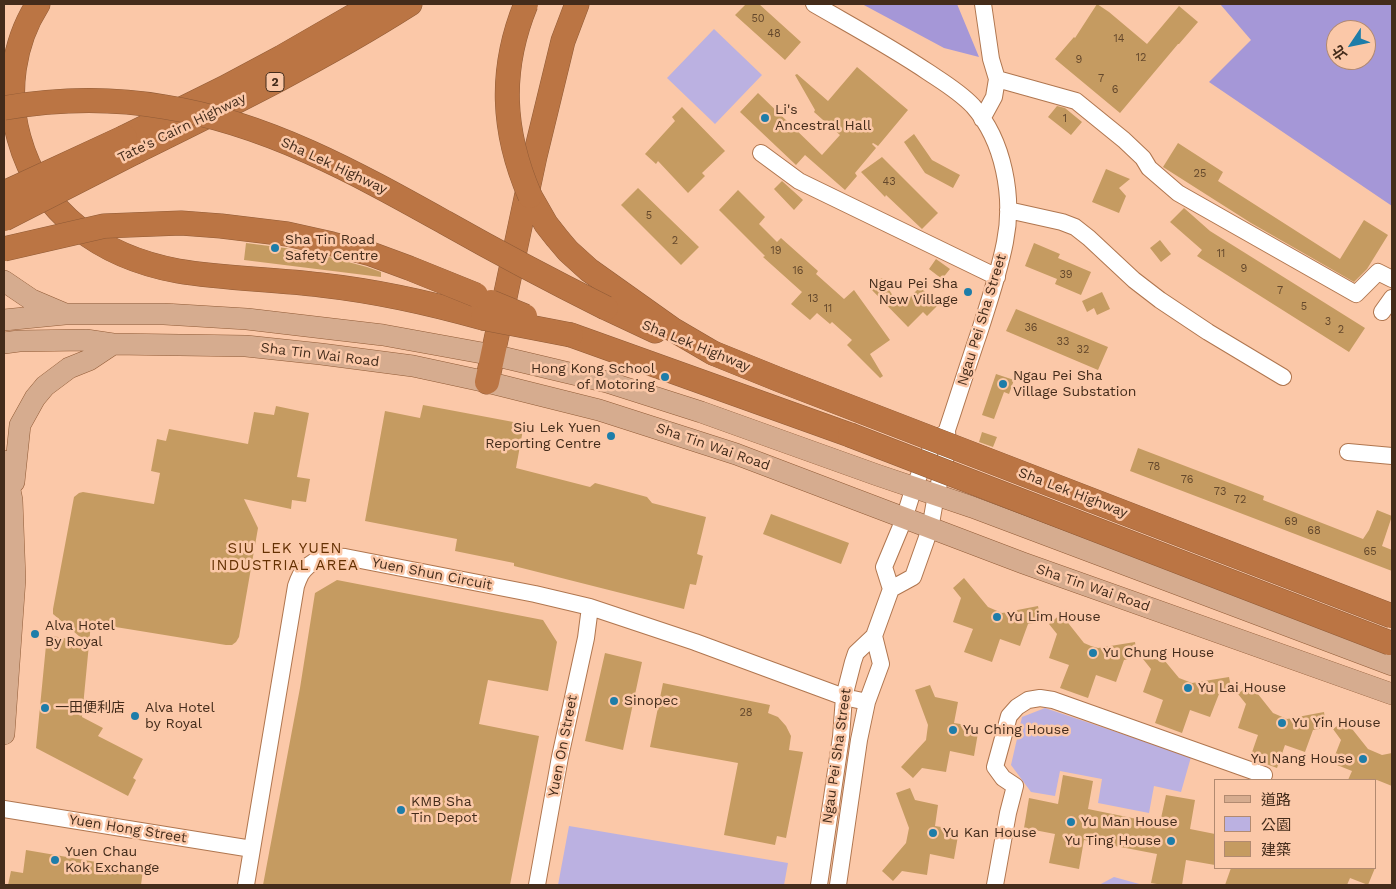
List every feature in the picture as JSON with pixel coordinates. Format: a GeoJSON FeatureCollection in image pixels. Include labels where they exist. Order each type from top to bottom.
{"type":"FeatureCollection","features":[{"type":"Feature","properties":{"kind":"highway"},"geometry":{"type":"LineString","coordinates":[[38,4],[28,21],[18,51],[12,84],[16,129],[26,160],[49,201],[85,234],[124,255],[178,271],[322,285],[391,295],[483,318],[571,335]]}},
{"type":"Feature","properties":{"kind":"highway","name":"Tate's Cairn Highway"},"geometry":{"type":"LineString","coordinates":[[4,193],[126,137],[224,88],[374,4]]}},
{"type":"Feature","properties":{"kind":"highway","name":"Tate's Cairn Highway"},"geometry":{"type":"LineString","coordinates":[[4,219],[324,56],[410,4]]}},
{"type":"Feature","properties":{"kind":"highway"},"geometry":{"type":"LineString","coordinates":[[526,4],[510,59],[507,108],[515,156],[534,203],[546,224],[557,238],[589,270],[672,329],[713,353]]}},
{"type":"Feature","properties":{"kind":"highway"},"geometry":{"type":"LineString","coordinates":[[487,382],[563,41],[577,4]]}},
{"type":"Feature","properties":{"kind":"highway","name":"Sha Lek Highway"},"geometry":{"type":"LineString","coordinates":[[4,108],[76,101],[144,104],[188,111],[245,127],[278,139],[345,169],[505,256],[663,335],[1392,616]]}},
{"type":"Feature","properties":{"kind":"highway","name":"Sha Lek Highway"},"geometry":{"type":"LineString","coordinates":[[4,249],[104,226],[200,224],[287,234],[371,254],[571,335],[850,435],[1392,644]]}},
{"type":"Feature","properties":{"kind":"main road"},"geometry":{"type":"LineString","coordinates":[[4,281],[32,300],[65,314]]}},
{"type":"Feature","properties":{"kind":"main road","name":"Sha Tin Wai Road"},"geometry":{"type":"LineString","coordinates":[[4,320],[65,314],[164,314],[247,319],[383,335],[493,355],[625,387],[936,494],[1392,665]]}},
{"type":"Feature","properties":{"kind":"main road","name":"Sha Tin Wai Road"},"geometry":{"type":"LineString","coordinates":[[4,343],[86,340],[113,344],[246,346],[321,354],[413,366],[599,410],[710,445],[1022,563],[1392,694]]}},
{"type":"Feature","properties":{"kind":"main road"},"geometry":{"type":"LineString","coordinates":[[4,734],[15,579],[12,500],[20,425],[35,398],[45,386],[69,368],[88,360],[113,344]]}},
{"type":"Feature","properties":{"kind":"main road"},"geometry":{"type":"LineString","coordinates":[[4,461],[12,500]]}},
{"type":"Feature","properties":{"kind":"street","name":"Ngau Pei Sha Street"},"geometry":{"type":"LineString","coordinates":[[814,4],[912,61],[960,94],[973,106],[993,136],[1002,159],[1005,176],[1008,210],[1006,240],[997,277],[947,430],[948,449],[936,494],[930,529],[913,577],[891,589]]}},
{"type":"Feature","properties":{"kind":"street"},"geometry":{"type":"LineString","coordinates":[[982,119],[994,97],[997,79],[991,59],[983,4]]}},
{"type":"Feature","properties":{"kind":"street"},"geometry":{"type":"LineString","coordinates":[[997,79],[1076,101],[1124,140],[1143,158],[1149,168],[1178,193],[1356,294],[1378,272],[1392,279]]}},
{"type":"Feature","properties":{"kind":"street"},"geometry":{"type":"LineString","coordinates":[[761,153],[799,181],[997,277]]}},
{"type":"Feature","properties":{"kind":"street"},"geometry":{"type":"LineString","coordinates":[[1008,210],[1062,222],[1075,227],[1128,275],[1160,300],[1208,332],[1283,377]]}},
{"type":"Feature","properties":{"kind":"street"},"geometry":{"type":"LineString","coordinates":[[1382,312],[1392,298]]}},
{"type":"Feature","properties":{"kind":"street","name":"Ngau Pei Sha Street"},"geometry":{"type":"LineString","coordinates":[[819,885],[841,737],[844,697],[856,653],[874,636],[891,589],[884,567],[904,518],[914,487],[934,443],[947,430]]}},
{"type":"Feature","properties":{"kind":"street"},"geometry":{"type":"LineString","coordinates":[[1348,452],[1392,456]]}},
{"type":"Feature","properties":{"kind":"street","name":"Yuen Shun Circuit"},"geometry":{"type":"LineString","coordinates":[[246,885],[296,586],[300,575],[310,564],[322,557],[345,557],[535,594],[590,607],[695,642],[844,697],[867,702]]}},
{"type":"Feature","properties":{"kind":"street","name":"Yuen On Street"},"geometry":{"type":"LineString","coordinates":[[537,885],[560,756],[584,647],[590,607]]}},
{"type":"Feature","properties":{"kind":"street","name":"Ngau Pei Sha Street"},"geometry":{"type":"LineString","coordinates":[[838,885],[867,702],[881,664],[874,636]]}},
{"type":"Feature","properties":{"kind":"street"},"geometry":{"type":"LineString","coordinates":[[995,885],[1008,813],[1015,786],[1003,778],[995,767],[1009,716],[1017,707],[1028,700],[1040,698],[1053,700],[1264,776]]}},
{"type":"Feature","properties":{"kind":"street","name":"Yuen Hong Street"},"geometry":{"type":"LineString","coordinates":[[4,809],[252,849]]}},
{"type":"Feature","properties":{"kind":"green space"},"geometry":{"type":"Polygon","coordinates":[[[714,29],[762,75],[715,124],[667,78],[714,29]]]}},
{"type":"Feature","properties":{"kind":"green space"},"geometry":{"type":"Polygon","coordinates":[[[1045,708],[1191,757],[1181,792],[1154,786],[1149,813],[1098,803],[1102,779],[1060,771],[1055,796],[1031,792],[1011,765],[1022,717],[1045,708]]]}},
{"type":"Feature","properties":{"kind":"green space"},"geometry":{"type":"Polygon","coordinates":[[[569,826],[788,863],[784,885],[558,885],[569,826]]]}},
{"type":"Feature","properties":{"kind":"green space"},"geometry":{"type":"Polygon","coordinates":[[[1114,877],[1143,885],[1099,885],[1114,877]]]}},
{"type":"Feature","properties":{"kind":"shaded area"},"geometry":{"type":"Polygon","coordinates":[[[862,4],[957,4],[979,57],[944,48],[862,4]]]}},
{"type":"Feature","properties":{"kind":"shaded area"},"geometry":{"type":"Polygon","coordinates":[[[1220,4],[1392,4],[1392,206],[1209,82],[1251,40],[1220,4]]]}},
{"type":"Feature","properties":{"kind":"building"},"geometry":{"type":"Polygon","coordinates":[[[746,4],[759,4],[801,42],[785,60],[735,15],[746,4]]]}},
{"type":"Feature","properties":{"kind":"building"},"geometry":{"type":"Polygon","coordinates":[[[1097,4],[1147,44],[1179,6],[1198,22],[1120,113],[1055,59],[1075,38],[1097,4]]]}},
{"type":"Feature","properties":{"kind":"building"},"geometry":{"type":"Polygon","coordinates":[[[857,67],[908,110],[878,146],[872,144],[876,148],[855,173],[857,176],[845,190],[805,155],[796,165],[740,112],[758,93],[822,155],[840,135],[814,112],[815,110],[795,75],[797,74],[828,101],[857,67]]]}},
{"type":"Feature","properties":{"kind":"building"},"geometry":{"type":"Polygon","coordinates":[[[1057,106],[1065,108],[1082,122],[1071,135],[1048,117],[1057,106]]]}},
{"type":"Feature","properties":{"kind":"building"},"geometry":{"type":"Polygon","coordinates":[[[682,107],[725,151],[702,173],[705,176],[688,193],[658,161],[656,164],[645,154],[675,121],[672,117],[682,107]]]}},
{"type":"Feature","properties":{"kind":"building"},"geometry":{"type":"Polygon","coordinates":[[[914,134],[932,160],[960,175],[953,188],[925,173],[904,142],[914,134]]]}},
{"type":"Feature","properties":{"kind":"building"},"geometry":{"type":"Polygon","coordinates":[[[1178,143],[1223,172],[1218,181],[1340,259],[1364,220],[1388,235],[1367,269],[1354,282],[1251,223],[1163,167],[1178,143]]]}},
{"type":"Feature","properties":{"kind":"building"},"geometry":{"type":"Polygon","coordinates":[[[882,157],[938,213],[922,229],[886,195],[885,197],[861,172],[882,157]]]}},
{"type":"Feature","properties":{"kind":"building"},"geometry":{"type":"Polygon","coordinates":[[[1106,169],[1130,179],[1119,188],[1126,196],[1119,213],[1092,202],[1106,169]]]}},
{"type":"Feature","properties":{"kind":"building"},"geometry":{"type":"Polygon","coordinates":[[[782,181],[803,200],[794,210],[774,189],[782,181]]]}},
{"type":"Feature","properties":{"kind":"building"},"geometry":{"type":"Polygon","coordinates":[[[638,188],[699,247],[681,265],[621,205],[638,188]]]}},
{"type":"Feature","properties":{"kind":"building"},"geometry":{"type":"Polygon","coordinates":[[[738,190],[765,217],[759,224],[777,242],[781,238],[818,271],[816,274],[844,299],[854,290],[890,340],[870,354],[883,376],[880,378],[847,345],[852,340],[832,322],[830,324],[817,313],[810,320],[791,304],[802,292],[763,257],[765,256],[719,210],[738,190]]]}},
{"type":"Feature","properties":{"kind":"building"},"geometry":{"type":"Polygon","coordinates":[[[1184,208],[1210,231],[1365,328],[1349,352],[1197,256],[1202,250],[1170,222],[1184,208]]]}},
{"type":"Feature","properties":{"kind":"building"},"geometry":{"type":"Polygon","coordinates":[[[1160,240],[1171,254],[1161,262],[1150,248],[1160,240]]]}},
{"type":"Feature","properties":{"kind":"building"},"geometry":{"type":"Polygon","coordinates":[[[246,243],[285,248],[329,257],[381,272],[381,277],[244,260],[246,243]]]}},
{"type":"Feature","properties":{"kind":"building"},"geometry":{"type":"Polygon","coordinates":[[[1034,243],[1060,254],[1058,258],[1091,272],[1081,295],[1055,284],[1057,279],[1025,266],[1034,243]]]}},
{"type":"Feature","properties":{"kind":"building"},"geometry":{"type":"Polygon","coordinates":[[[936,259],[950,269],[942,279],[929,269],[936,259]]]}},
{"type":"Feature","properties":{"kind":"building"},"geometry":{"type":"Polygon","coordinates":[[[882,278],[896,301],[901,296],[906,301],[920,287],[938,305],[927,316],[923,312],[908,327],[868,286],[882,278]]]}},
{"type":"Feature","properties":{"kind":"building"},"geometry":{"type":"Polygon","coordinates":[[[1102,292],[1110,309],[1097,315],[1094,308],[1087,312],[1082,301],[1102,292]]]}},
{"type":"Feature","properties":{"kind":"building"},"geometry":{"type":"Polygon","coordinates":[[[1016,309],[1108,347],[1098,370],[1006,331],[1016,309]]]}},
{"type":"Feature","properties":{"kind":"building"},"geometry":{"type":"Polygon","coordinates":[[[996,374],[1014,380],[1009,394],[1004,392],[994,419],[982,415],[996,374]]]}},
{"type":"Feature","properties":{"kind":"building"},"geometry":{"type":"Polygon","coordinates":[[[423,405],[524,424],[516,468],[590,487],[595,483],[647,497],[652,503],[706,517],[697,554],[703,556],[696,585],[690,584],[684,609],[514,566],[514,563],[455,551],[457,539],[365,521],[385,411],[420,418],[423,405]]]}},
{"type":"Feature","properties":{"kind":"building"},"geometry":{"type":"Polygon","coordinates":[[[276,406],[309,413],[297,477],[310,479],[306,502],[292,500],[291,509],[244,499],[258,528],[239,637],[236,642],[232,645],[226,645],[91,623],[82,717],[103,728],[98,736],[143,759],[133,778],[136,780],[128,796],[36,748],[47,635],[86,642],[53,614],[74,497],[83,492],[154,504],[160,473],[151,471],[157,439],[166,441],[169,429],[248,444],[254,412],[274,415],[276,406]]]}},
{"type":"Feature","properties":{"kind":"building"},"geometry":{"type":"Polygon","coordinates":[[[982,432],[997,437],[993,447],[979,442],[982,432]]]}},
{"type":"Feature","properties":{"kind":"building"},"geometry":{"type":"Polygon","coordinates":[[[1138,448],[1264,496],[1263,500],[1363,539],[1377,510],[1392,516],[1382,546],[1392,550],[1392,571],[1130,471],[1138,448]]]}},
{"type":"Feature","properties":{"kind":"building"},"geometry":{"type":"Polygon","coordinates":[[[771,514],[849,543],[841,564],[763,534],[771,514]]]}},
{"type":"Feature","properties":{"kind":"building","name":"Yu Lim House"},"geometry":{"type":"Polygon","coordinates":[[[964,578],[988,607],[1002,613],[1038,606],[1041,622],[1028,624],[1020,646],[1000,639],[992,662],[964,652],[973,629],[953,622],[961,598],[953,588],[964,578]]]}},
{"type":"Feature","properties":{"kind":"building","name":"KMB Sha Tin Depot"},"geometry":{"type":"Polygon","coordinates":[[[337,580],[543,620],[557,642],[548,691],[488,680],[479,724],[539,736],[510,885],[263,885],[300,688],[315,593],[337,580]]]}},
{"type":"Feature","properties":{"kind":"building","name":"Yu Chung House"},"geometry":{"type":"Polygon","coordinates":[[[1061,614],[1084,643],[1091,646],[1098,648],[1135,642],[1137,657],[1124,660],[1116,682],[1096,675],[1088,698],[1060,688],[1069,665],[1049,658],[1057,634],[1049,624],[1061,614]]]}},
{"type":"Feature","properties":{"kind":"building","name":"Yu Lai House"},"geometry":{"type":"Polygon","coordinates":[[[1155,649],[1179,678],[1192,683],[1229,677],[1232,692],[1219,694],[1210,717],[1190,710],[1182,733],[1155,723],[1163,700],[1143,692],[1151,669],[1143,659],[1155,649]]]}},
{"type":"Feature","properties":{"kind":"building","name":"Sinopec"},"geometry":{"type":"Polygon","coordinates":[[[605,653],[642,662],[623,750],[585,741],[605,653]]]}},
{"type":"Feature","properties":{"kind":"building"},"geometry":{"type":"Polygon","coordinates":[[[663,683],[770,705],[768,713],[778,717],[786,726],[791,736],[789,750],[803,752],[786,838],[777,836],[775,845],[724,835],[738,763],[650,747],[663,683]]]}},
{"type":"Feature","properties":{"kind":"building","name":"Yu Yin House"},"geometry":{"type":"Polygon","coordinates":[[[1250,684],[1273,713],[1287,719],[1324,712],[1326,728],[1313,730],[1305,752],[1285,745],[1277,768],[1250,758],[1258,735],[1238,728],[1246,704],[1238,694],[1250,684]]]}},
{"type":"Feature","properties":{"kind":"building","name":"Yu Ching House"},"geometry":{"type":"Polygon","coordinates":[[[930,685],[935,697],[958,702],[954,723],[979,727],[974,756],[950,751],[946,772],[922,768],[913,778],[901,767],[926,740],[928,725],[915,690],[930,685]]]}},
{"type":"Feature","properties":{"kind":"building","name":"Yu Nang House"},"geometry":{"type":"Polygon","coordinates":[[[1345,720],[1368,749],[1382,755],[1392,753],[1392,786],[1376,779],[1348,779],[1352,771],[1332,763],[1341,740],[1333,729],[1345,720]]]}},
{"type":"Feature","properties":{"kind":"building"},"geometry":{"type":"Polygon","coordinates":[[[1063,775],[1093,781],[1088,809],[1132,818],[1160,823],[1166,795],[1195,800],[1190,829],[1214,834],[1214,865],[1186,860],[1182,885],[1151,883],[1157,854],[1084,840],[1079,869],[1049,863],[1055,834],[1024,828],[1029,798],[1058,804],[1063,775]]]}},
{"type":"Feature","properties":{"kind":"building","name":"Yu Kan House"},"geometry":{"type":"Polygon","coordinates":[[[910,788],[915,800],[938,805],[935,826],[959,830],[954,859],[930,854],[927,875],[902,871],[893,881],[882,871],[906,843],[909,828],[896,793],[910,788]]]}},
{"type":"Feature","properties":{"kind":"building","name":"Yuen Chau Kok Exchange"},"geometry":{"type":"Polygon","coordinates":[[[26,850],[143,870],[141,885],[8,885],[11,871],[23,873],[26,850]]]}},
{"type":"Feature","properties":{"kind":"building"},"geometry":{"type":"Polygon","coordinates":[[[1231,869],[1375,869],[1368,885],[1350,878],[1347,885],[1225,885],[1231,869]]]}},
{"type":"Feature","properties":{"kind":"place","name":"Li's Ancestral Hall"},"geometry":{"type":"Point","coordinates":[765,118]}},
{"type":"Feature","properties":{"kind":"place","name":"Sha Tin Road Safety Centre"},"geometry":{"type":"Point","coordinates":[275,248]}},
{"type":"Feature","properties":{"kind":"place","name":"Ngau Pei Sha New Village"},"geometry":{"type":"Point","coordinates":[968,292]}},
{"type":"Feature","properties":{"kind":"place","name":"Hong Kong School of Motoring"},"geometry":{"type":"Point","coordinates":[665,377]}},
{"type":"Feature","properties":{"kind":"place","name":"Ngau Pei Sha Village Substation"},"geometry":{"type":"Point","coordinates":[1003,384]}},
{"type":"Feature","properties":{"kind":"place","name":"Siu Lek Yuen Reporting Centre"},"geometry":{"type":"Point","coordinates":[611,436]}},
{"type":"Feature","properties":{"kind":"place","name":"Yu Lim House"},"geometry":{"type":"Point","coordinates":[997,617]}},
{"type":"Feature","properties":{"kind":"place","name":"Alva Hotel By Royal"},"geometry":{"type":"Point","coordinates":[35,634]}},
{"type":"Feature","properties":{"kind":"place","name":"Yu Chung House"},"geometry":{"type":"Point","coordinates":[1093,653]}},
{"type":"Feature","properties":{"kind":"place","name":"Yu Lai House"},"geometry":{"type":"Point","coordinates":[1188,688]}},
{"type":"Feature","properties":{"kind":"place","name":"Sinopec"},"geometry":{"type":"Point","coordinates":[614,701]}},
{"type":"Feature","properties":{"kind":"place","name":"一田便利店"},"geometry":{"type":"Point","coordinates":[45,708]}},
{"type":"Feature","properties":{"kind":"place","name":"Alva Hotel by Royal"},"geometry":{"type":"Point","coordinates":[135,716]}},
{"type":"Feature","properties":{"kind":"place","name":"Yu Yin House"},"geometry":{"type":"Point","coordinates":[1282,723]}},
{"type":"Feature","properties":{"kind":"place","name":"Yu Ching House"},"geometry":{"type":"Point","coordinates":[953,730]}},
{"type":"Feature","properties":{"kind":"place","name":"Yu Nang House"},"geometry":{"type":"Point","coordinates":[1363,759]}},
{"type":"Feature","properties":{"kind":"place","name":"KMB Sha Tin Depot"},"geometry":{"type":"Point","coordinates":[401,810]}},
{"type":"Feature","properties":{"kind":"place","name":"Yu Man House"},"geometry":{"type":"Point","coordinates":[1071,822]}},
{"type":"Feature","properties":{"kind":"place","name":"Yu Kan House"},"geometry":{"type":"Point","coordinates":[933,833]}},
{"type":"Feature","properties":{"kind":"place","name":"Yu Ting House"},"geometry":{"type":"Point","coordinates":[1171,841]}},
{"type":"Feature","properties":{"kind":"place","name":"Yuen Chau Kok Exchange"},"geometry":{"type":"Point","coordinates":[55,860]}},
{"type":"Feature","properties":{"kind":"district","name":"SIU LEK YUEN INDUSTRIAL AREA"},"geometry":{"type":"Point","coordinates":[285,558]}}]}
